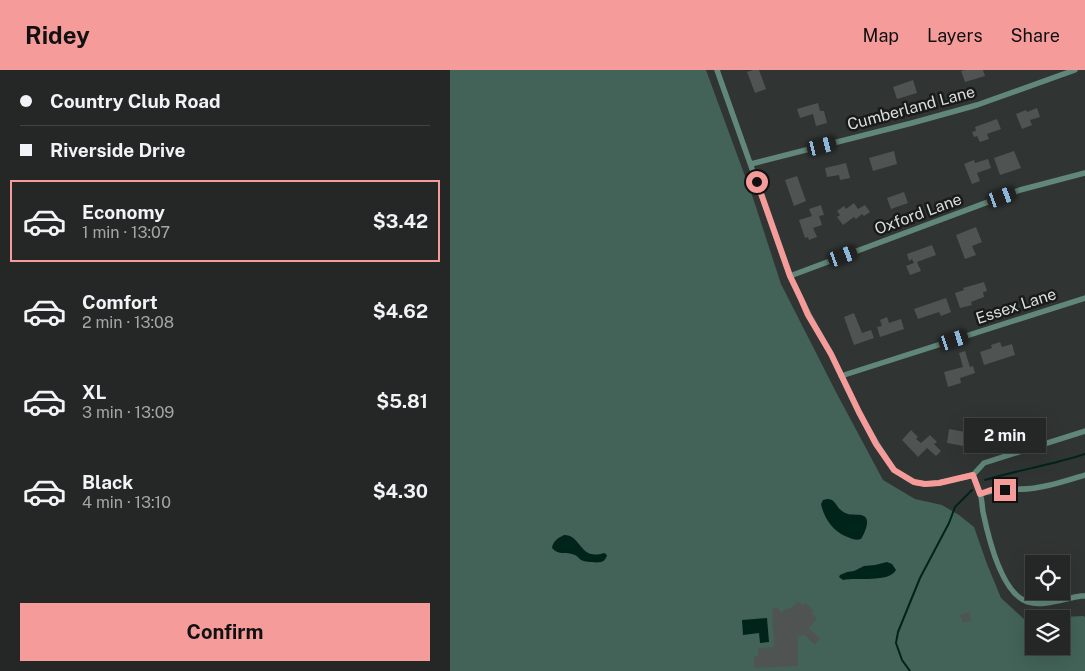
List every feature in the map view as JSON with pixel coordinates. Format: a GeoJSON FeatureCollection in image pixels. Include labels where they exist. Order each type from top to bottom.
{"type":"FeatureCollection","features":[{"type":"Feature","properties":{"kind":"street"},"geometry":{"type":"LineString","coordinates":[[717,70],[790,276],[808,315],[831,354],[876,444],[894,470],[914,482],[925,484],[939,483],[973,475],[984,463],[1085,431]]}},
{"type":"Feature","properties":{"kind":"street","name":"Cumberland Lane"},"geometry":{"type":"LineString","coordinates":[[751,164],[977,105],[1075,70]]}},
{"type":"Feature","properties":{"kind":"street","name":"Oxford Lane"},"geometry":{"type":"LineString","coordinates":[[790,276],[1020,190],[1085,173]]}},
{"type":"Feature","properties":{"kind":"street","name":"Essex Lane"},"geometry":{"type":"LineString","coordinates":[[842,376],[1085,298]]}},
{"type":"Feature","properties":{"kind":"street"},"geometry":{"type":"LineString","coordinates":[[980,494],[991,490],[1035,488],[1067,481],[1085,474]]}},
{"type":"Feature","properties":{"kind":"street"},"geometry":{"type":"LineString","coordinates":[[973,475],[980,494],[988,534],[1002,575],[1018,597],[1028,602],[1037,603],[1084,596]]}},
{"type":"Feature","properties":{"kind":"shaded area"},"geometry":{"type":"Polygon","coordinates":[[[450,70],[706,70],[753,198],[781,284],[883,480],[915,499],[942,505],[974,527],[1001,598],[1025,619],[1025,655],[1070,655],[1070,617],[1085,617],[1085,671],[450,671],[450,70]]]}},
{"type":"Feature","properties":{"kind":"shaded area"},"geometry":{"type":"Polygon","coordinates":[[[823,500],[834,501],[844,513],[865,516],[867,526],[861,539],[845,536],[832,527],[826,519],[821,504],[823,500]]]}},
{"type":"Feature","properties":{"kind":"shaded area"},"geometry":{"type":"Polygon","coordinates":[[[564,535],[570,536],[590,554],[606,554],[605,560],[602,562],[585,561],[572,554],[557,552],[552,548],[553,543],[564,535]]]}},
{"type":"Feature","properties":{"kind":"shaded area"},"geometry":{"type":"Polygon","coordinates":[[[887,562],[892,564],[896,570],[887,577],[843,580],[839,577],[864,566],[887,562]]]}},
{"type":"Feature","properties":{"kind":"shaded area"},"geometry":{"type":"Polygon","coordinates":[[[767,618],[769,642],[760,643],[759,633],[743,635],[742,620],[767,618]]]}},
{"type":"Feature","properties":{"kind":"building"},"geometry":{"type":"Polygon","coordinates":[[[759,70],[766,89],[755,93],[747,72],[759,70]]]}},
{"type":"Feature","properties":{"kind":"building"},"geometry":{"type":"Polygon","coordinates":[[[983,70],[985,76],[965,82],[961,71],[983,70]]]}},
{"type":"Feature","properties":{"kind":"building"},"geometry":{"type":"Polygon","coordinates":[[[913,80],[917,93],[897,99],[893,87],[913,80]]]}},
{"type":"Feature","properties":{"kind":"building"},"geometry":{"type":"Polygon","coordinates":[[[818,103],[820,111],[824,111],[827,123],[816,126],[813,114],[800,118],[797,109],[818,103]]]}},
{"type":"Feature","properties":{"kind":"building"},"geometry":{"type":"Polygon","coordinates":[[[1037,108],[1040,117],[1030,120],[1032,125],[1022,129],[1016,114],[1037,108]]]}},
{"type":"Feature","properties":{"kind":"building"},"geometry":{"type":"Polygon","coordinates":[[[997,119],[1001,129],[987,134],[989,139],[980,142],[977,136],[974,137],[972,132],[976,131],[975,127],[997,119]]]}},
{"type":"Feature","properties":{"kind":"building"},"geometry":{"type":"Polygon","coordinates":[[[894,151],[897,164],[873,171],[869,158],[894,151]]]}},
{"type":"Feature","properties":{"kind":"building"},"geometry":{"type":"Polygon","coordinates":[[[1014,151],[1021,168],[1000,175],[994,158],[1014,151]]]}},
{"type":"Feature","properties":{"kind":"building"},"geometry":{"type":"Polygon","coordinates":[[[988,159],[991,168],[977,173],[980,181],[972,184],[964,164],[974,160],[975,163],[988,159]]]}},
{"type":"Feature","properties":{"kind":"building"},"geometry":{"type":"Polygon","coordinates":[[[846,163],[850,178],[840,180],[839,175],[827,177],[825,168],[846,163]]]}},
{"type":"Feature","properties":{"kind":"building"},"geometry":{"type":"Polygon","coordinates":[[[797,176],[806,201],[794,206],[785,180],[797,176]]]}},
{"type":"Feature","properties":{"kind":"building"},"geometry":{"type":"Polygon","coordinates":[[[904,192],[908,203],[891,209],[887,198],[904,192]]]}},
{"type":"Feature","properties":{"kind":"building"},"geometry":{"type":"Polygon","coordinates":[[[854,203],[858,209],[865,205],[870,212],[864,216],[862,214],[856,219],[854,217],[843,225],[837,217],[840,215],[837,211],[844,206],[846,209],[854,203]]]}},
{"type":"Feature","properties":{"kind":"building"},"geometry":{"type":"Polygon","coordinates":[[[821,205],[824,215],[819,216],[822,225],[813,228],[817,237],[809,240],[808,237],[805,238],[799,220],[812,216],[809,209],[821,205]]]}},
{"type":"Feature","properties":{"kind":"building"},"geometry":{"type":"Polygon","coordinates":[[[976,227],[982,242],[972,246],[976,255],[965,259],[956,235],[976,227]]]}},
{"type":"Feature","properties":{"kind":"building"},"geometry":{"type":"Polygon","coordinates":[[[932,245],[936,255],[917,262],[921,271],[910,275],[906,266],[914,263],[912,259],[909,261],[907,254],[932,245]]]}},
{"type":"Feature","properties":{"kind":"building"},"geometry":{"type":"Polygon","coordinates":[[[984,282],[987,291],[983,292],[984,297],[971,302],[972,305],[960,308],[955,293],[964,290],[963,288],[984,282]]]}},
{"type":"Feature","properties":{"kind":"building"},"geometry":{"type":"Polygon","coordinates":[[[946,298],[951,312],[941,316],[939,312],[918,319],[914,309],[946,298]]]}},
{"type":"Feature","properties":{"kind":"building"},"geometry":{"type":"Polygon","coordinates":[[[854,313],[862,333],[871,330],[874,338],[854,345],[844,317],[854,313]]]}},
{"type":"Feature","properties":{"kind":"building"},"geometry":{"type":"Polygon","coordinates":[[[887,317],[889,323],[901,319],[904,329],[880,337],[877,327],[882,326],[880,320],[887,317]]]}},
{"type":"Feature","properties":{"kind":"building"},"geometry":{"type":"Polygon","coordinates":[[[1000,342],[1002,347],[1012,344],[1015,355],[984,365],[980,352],[992,348],[991,345],[1000,342]]]}},
{"type":"Feature","properties":{"kind":"building"},"geometry":{"type":"Polygon","coordinates":[[[965,351],[970,367],[973,366],[975,373],[960,378],[961,383],[948,387],[944,372],[963,367],[959,353],[965,351]]]}},
{"type":"Feature","properties":{"kind":"building"},"geometry":{"type":"Polygon","coordinates":[[[995,420],[997,426],[1002,424],[1005,434],[981,443],[978,433],[990,428],[989,423],[995,420]]]}},
{"type":"Feature","properties":{"kind":"building"},"geometry":{"type":"Polygon","coordinates":[[[949,429],[965,432],[964,436],[970,437],[969,447],[947,443],[949,429]]]}},
{"type":"Feature","properties":{"kind":"building"},"geometry":{"type":"Polygon","coordinates":[[[911,430],[918,437],[916,439],[921,443],[930,435],[937,442],[934,444],[941,451],[936,456],[927,448],[918,457],[902,440],[911,430]]]}},
{"type":"Feature","properties":{"kind":"building"},"geometry":{"type":"Polygon","coordinates":[[[798,601],[802,605],[805,603],[814,611],[812,614],[817,618],[809,628],[820,639],[815,645],[803,634],[798,636],[798,666],[754,668],[754,656],[758,656],[758,648],[774,647],[772,610],[776,607],[782,612],[791,608],[798,601]]]}},
{"type":"Feature","properties":{"kind":"building"},"geometry":{"type":"Polygon","coordinates":[[[969,612],[971,620],[963,623],[960,615],[969,612]]]}},
{"type":"Feature","properties":{"kind":"waterway"},"geometry":{"type":"LineString","coordinates":[[985,480],[1085,454]]}},
{"type":"Feature","properties":{"kind":"waterway"},"geometry":{"type":"LineString","coordinates":[[910,671],[902,660],[896,643],[898,632],[920,578],[949,523],[955,507],[972,490]]}},
{"type":"Feature","properties":{"kind":"route"},"geometry":{"type":"LineString","coordinates":[[757,182],[790,276],[808,315],[831,354],[876,444],[894,470],[914,482],[925,484],[939,483],[973,475],[980,494],[991,490],[1005,490]]}}]}
